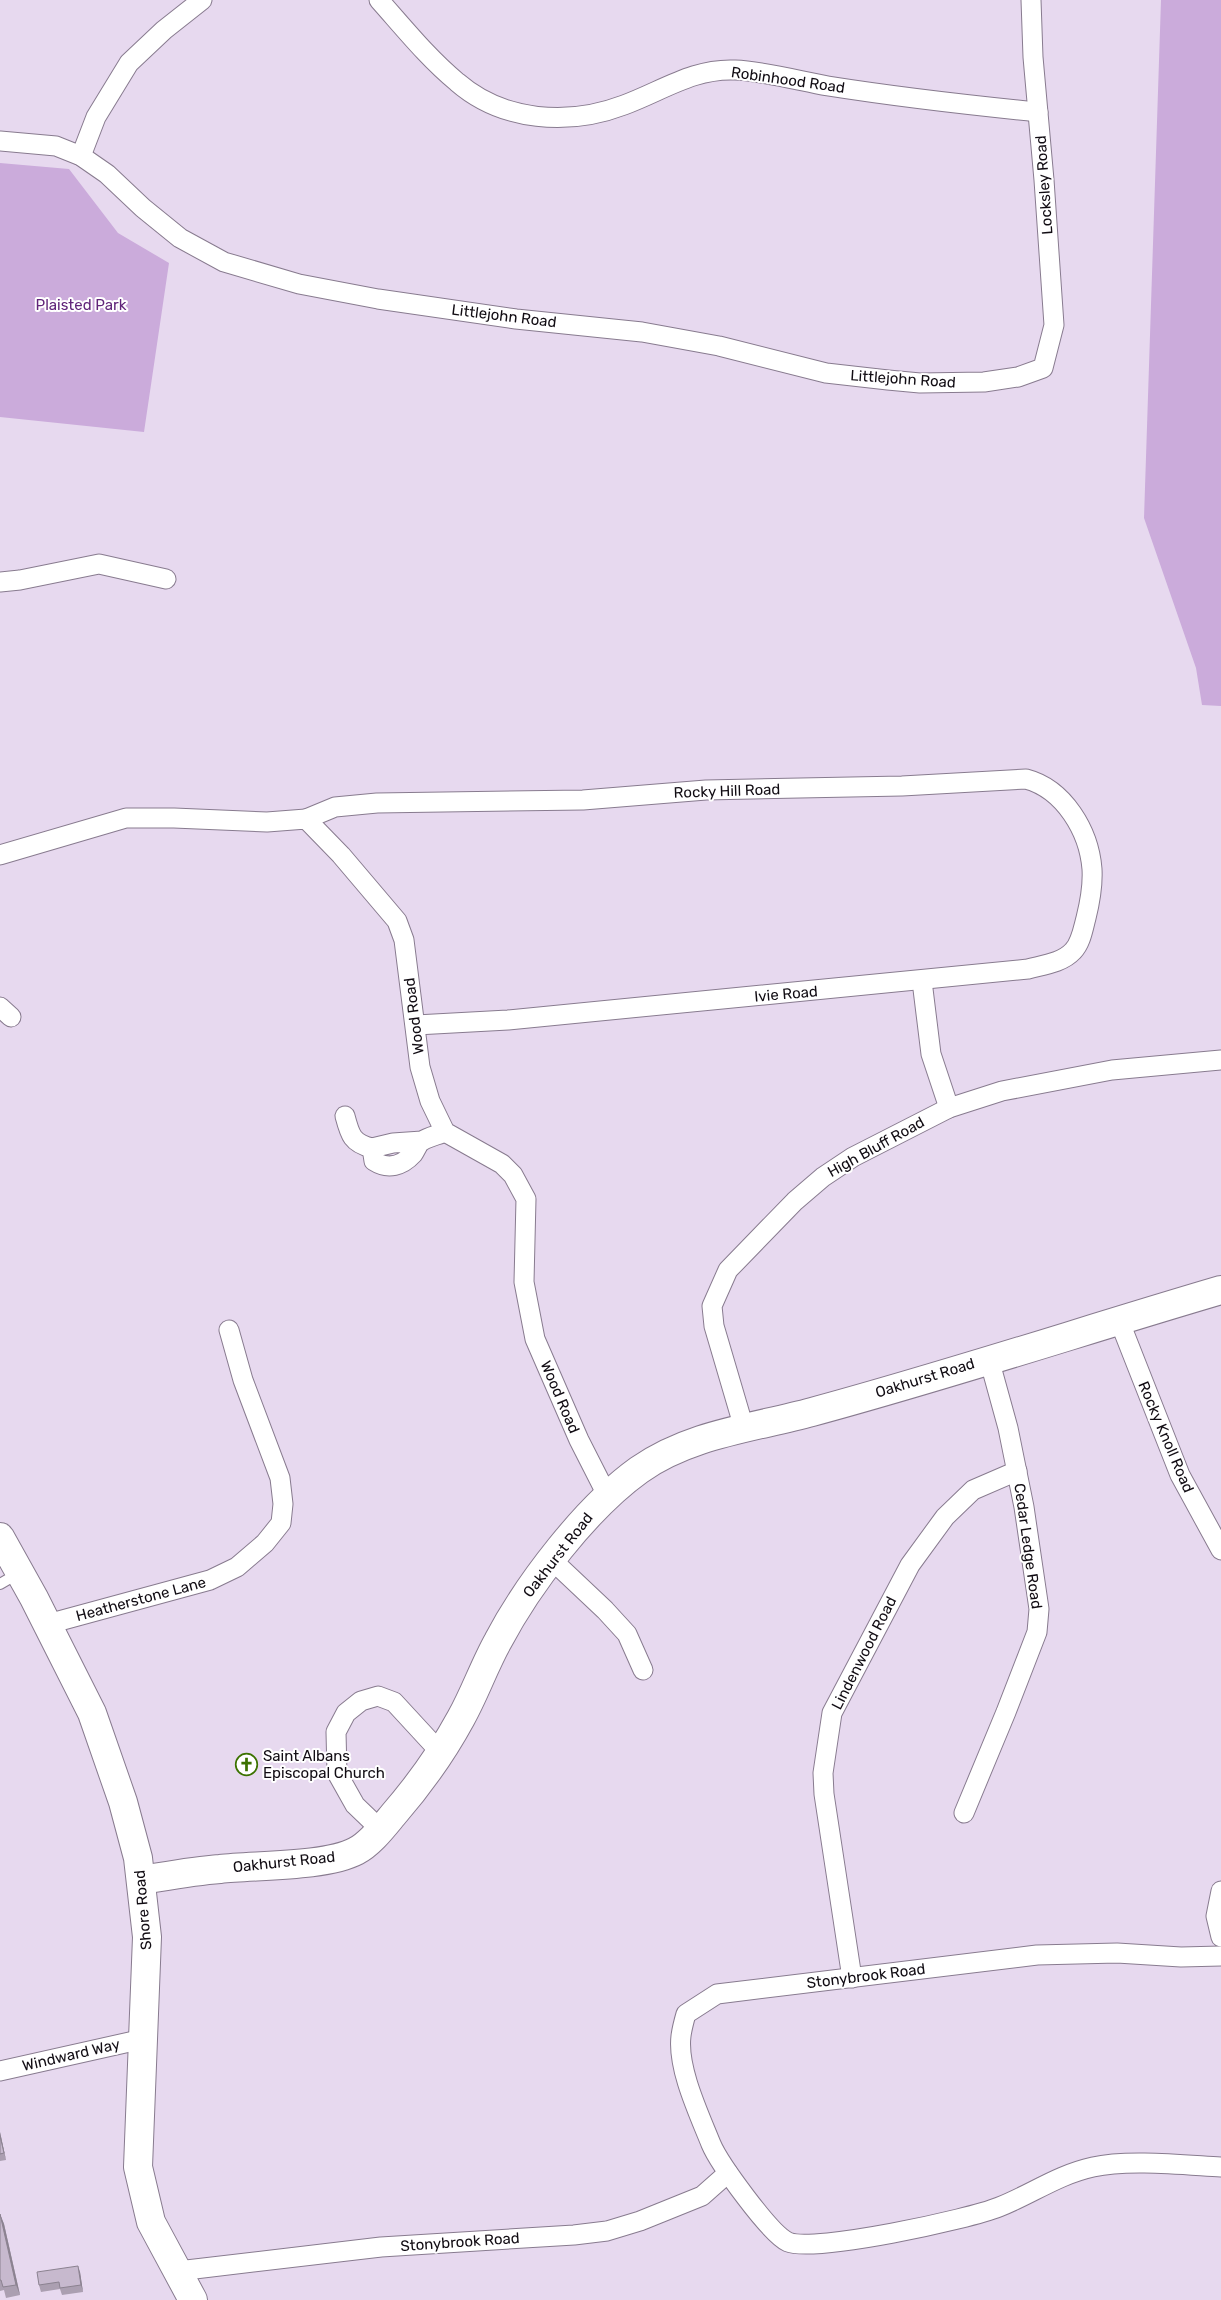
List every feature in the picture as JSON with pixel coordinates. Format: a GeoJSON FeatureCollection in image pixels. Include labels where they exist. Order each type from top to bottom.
{"type":"FeatureCollection","features":[{"type":"Feature","properties":{"kind":"street"},"geometry":{"type":"LineString","coordinates":[[81,156],[96,117],[129,63],[164,30],[202,0]]}},
{"type":"Feature","properties":{"kind":"street","name":"Robinhood Road"},"geometry":{"type":"LineString","coordinates":[[379,0],[435,62],[458,84],[498,107],[528,116],[558,118],[591,114],[624,105],[701,72],[735,70],[829,86],[1038,112]]}},
{"type":"Feature","properties":{"kind":"street","name":"Locksley Road"},"geometry":{"type":"LineString","coordinates":[[1031,0],[1054,325],[1043,368]]}},
{"type":"Feature","properties":{"kind":"street","name":"Littlejohn Road"},"geometry":{"type":"LineString","coordinates":[[0,141],[56,146],[81,156],[107,174],[143,208],[180,238],[224,262],[299,284],[378,299],[516,319],[642,332],[718,346],[826,373],[920,383],[984,382],[1018,377],[1043,368]]}},
{"type":"Feature","properties":{"kind":"street"},"geometry":{"type":"LineString","coordinates":[[0,582],[20,580],[99,564],[166,579]]}},
{"type":"Feature","properties":{"kind":"street","name":"Rocky Hill Road"},"geometry":{"type":"LineString","coordinates":[[306,818],[335,807],[377,803],[583,800],[706,790],[892,786],[1026,779],[1040,782],[1054,792],[1068,808],[1088,847],[1092,876]]}},
{"type":"Feature","properties":{"kind":"street"},"geometry":{"type":"LineString","coordinates":[[0,856],[126,818],[267,822],[306,818]]}},
{"type":"Feature","properties":{"kind":"street","name":"Wood Road"},"geometry":{"type":"LineString","coordinates":[[306,818],[341,855],[397,921],[404,940],[423,1076],[430,1101],[445,1132],[502,1164],[514,1175],[526,1199],[524,1282],[535,1338],[579,1440],[608,1497]]}},
{"type":"Feature","properties":{"kind":"street","name":"Ivie Road"},"geometry":{"type":"LineString","coordinates":[[416,1025],[508,1020],[922,981],[1028,969],[1055,962],[1074,950],[1079,941],[1092,890],[1092,876]]}},
{"type":"Feature","properties":{"kind":"street"},"geometry":{"type":"LineString","coordinates":[[922,981],[931,1054],[950,1108]]}},
{"type":"Feature","properties":{"kind":"street","name":"High Bluff Road"},"geometry":{"type":"LineString","coordinates":[[744,1428],[714,1326],[712,1306],[728,1270],[795,1201],[823,1177],[853,1157],[950,1108],[1002,1091],[1112,1070],[1221,1060]]}},
{"type":"Feature","properties":{"kind":"street"},"geometry":{"type":"LineString","coordinates":[[344,1116],[352,1138],[357,1143],[372,1148],[374,1161],[382,1166],[390,1167],[402,1163],[412,1155],[422,1141],[445,1132]]}},
{"type":"Feature","properties":{"kind":"street","name":"Oakhurst Road"},"geometry":{"type":"LineString","coordinates":[[142,1880],[217,1869],[326,1861],[356,1851],[380,1830],[417,1786],[441,1753],[462,1717],[498,1641],[519,1606],[552,1560],[578,1526],[640,1469],[664,1456],[716,1435],[810,1413],[1221,1290]]}},
{"type":"Feature","properties":{"kind":"street","name":"Rocky Knoll Road"},"geometry":{"type":"LineString","coordinates":[[1119,1320],[1180,1475],[1221,1550]]}},
{"type":"Feature","properties":{"kind":"street","name":"Heatherstone Lane"},"geometry":{"type":"LineString","coordinates":[[48,1624],[210,1580],[237,1567],[265,1543],[281,1523],[283,1504],[280,1478],[243,1380],[229,1330]]}},
{"type":"Feature","properties":{"kind":"street","name":"Cedar Ledge Road"},"geometry":{"type":"LineString","coordinates":[[964,1813],[1037,1632],[1039,1609],[1017,1472],[1008,1428],[989,1359]]}},
{"type":"Feature","properties":{"kind":"street","name":"Lindenwood Road"},"geometry":{"type":"LineString","coordinates":[[852,1978],[824,1794],[823,1773],[832,1713],[910,1565],[932,1532],[973,1490],[1017,1472]]}},
{"type":"Feature","properties":{"kind":"street","name":"Shore Road"},"geometry":{"type":"LineString","coordinates":[[0,1537],[10,1578],[48,1624],[77,1680],[106,1748],[138,1858],[148,1937],[137,2160],[141,2185],[151,2222],[193,2300]]}},
{"type":"Feature","properties":{"kind":"street"},"geometry":{"type":"LineString","coordinates":[[552,1560],[605,1610],[627,1634],[643,1670]]}},
{"type":"Feature","properties":{"kind":"street"},"geometry":{"type":"LineString","coordinates":[[380,1830],[355,1805],[336,1773],[336,1732],[346,1713],[361,1700],[378,1696],[394,1702],[441,1753]]}},
{"type":"Feature","properties":{"kind":"street"},"geometry":{"type":"LineString","coordinates":[[1221,1891],[1216,1916],[1221,1937]]}},
{"type":"Feature","properties":{"kind":"street","name":"Stonybrook Road"},"geometry":{"type":"LineString","coordinates":[[1221,1956],[1166,1957],[1117,1953],[1045,1955],[717,1994],[686,2014],[680,2037],[687,2080],[714,2151],[728,2173],[763,2219],[788,2242],[822,2243],[951,2222],[999,2207],[1061,2175],[1093,2167],[1124,2164],[1221,2167]]}},
{"type":"Feature","properties":{"kind":"street","name":"Windward Way"},"geometry":{"type":"LineString","coordinates":[[0,2071],[143,2039]]}},
{"type":"Feature","properties":{"kind":"street","name":"Stonybrook Road"},"geometry":{"type":"LineString","coordinates":[[178,2271],[381,2247],[574,2235],[607,2231],[640,2221],[702,2196],[728,2173]]}},
{"type":"Feature","properties":{"kind":"green space"},"geometry":{"type":"Polygon","coordinates":[[[1161,0],[1221,0],[1221,706],[1202,705],[1196,668],[1144,518],[1161,0]]]}},
{"type":"Feature","properties":{"kind":"green space","name":"Plaisted Park"},"geometry":{"type":"Polygon","coordinates":[[[0,163],[69,169],[118,233],[169,263],[144,432],[0,417],[0,163]]]}},
{"type":"Feature","properties":{"kind":"building"},"geometry":{"type":"Polygon","coordinates":[[[0,2136],[4,2153],[0,2154],[0,2136]]]}},
{"type":"Feature","properties":{"kind":"building"},"geometry":{"type":"Polygon","coordinates":[[[0,2214],[16,2285],[3,2287],[0,2280],[0,2214]]]}},
{"type":"Feature","properties":{"kind":"building"},"geometry":{"type":"Polygon","coordinates":[[[78,2266],[81,2285],[60,2288],[59,2282],[39,2285],[37,2272],[78,2266]]]}},
{"type":"Feature","properties":{"kind":"place","name":"Saint Albans Episcopal Church"},"geometry":{"type":"Point","coordinates":[247,1765]}}]}
